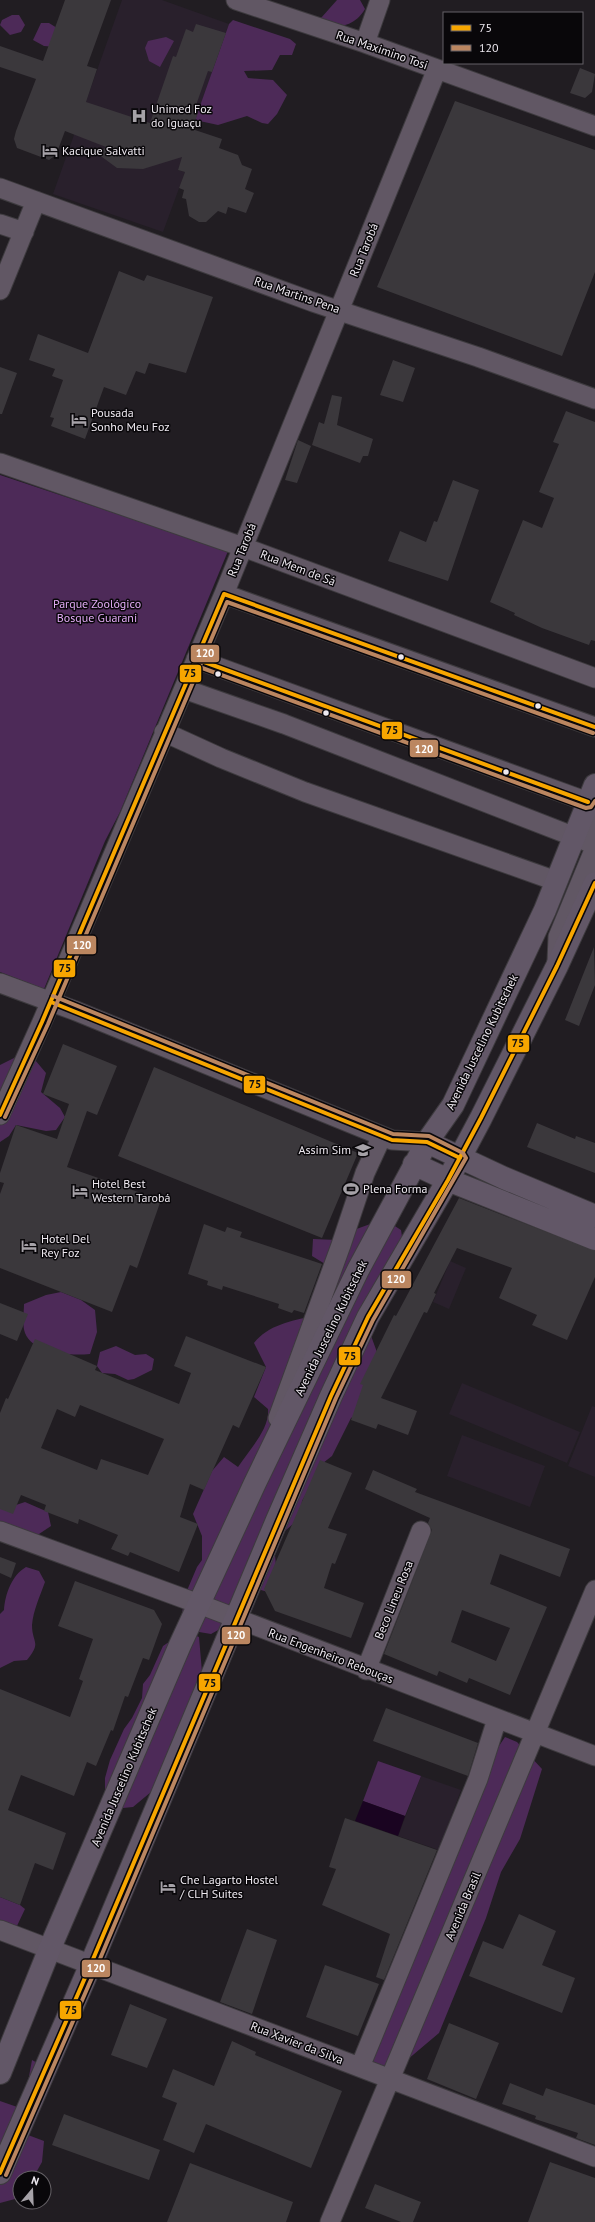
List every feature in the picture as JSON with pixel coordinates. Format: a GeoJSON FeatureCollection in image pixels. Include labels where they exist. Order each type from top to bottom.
{"type":"FeatureCollection","features":[{"type":"Feature","properties":{"kind":"main road","name":"Avenida Juscelino Kubitschek"},"geometry":{"type":"LineString","coordinates":[[0,2073],[50,1948],[199,1604],[255,1483],[358,1270],[414,1164],[453,1104],[528,947],[556,881],[584,840],[592,794]]}},
{"type":"Feature","properties":{"kind":"main road"},"geometry":{"type":"LineString","coordinates":[[0,2173],[91,1964],[283,1505],[368,1317],[460,1158],[557,966],[595,883]]}},
{"type":"Feature","properties":{"kind":"main road"},"geometry":{"type":"LineString","coordinates":[[427,1142],[460,1158],[595,1216]]}},
{"type":"Feature","properties":{"kind":"main road"},"geometry":{"type":"LineString","coordinates":[[414,1164],[448,1180],[595,1239]]}},
{"type":"Feature","properties":{"kind":"street","name":"Rua Maximino Tosi"},"geometry":{"type":"LineString","coordinates":[[236,0],[365,43],[595,126]]}},
{"type":"Feature","properties":{"kind":"street"},"geometry":{"type":"LineString","coordinates":[[365,43],[380,0]]}},
{"type":"Feature","properties":{"kind":"street","name":"Rua Tarobá"},"geometry":{"type":"LineString","coordinates":[[0,1115],[50,1002],[244,547],[437,69]]}},
{"type":"Feature","properties":{"kind":"street","name":"Rua Martins Pena"},"geometry":{"type":"LineString","coordinates":[[0,188],[339,310],[595,399]]}},
{"type":"Feature","properties":{"kind":"street"},"geometry":{"type":"LineString","coordinates":[[0,290],[36,201]]}},
{"type":"Feature","properties":{"kind":"street"},"geometry":{"type":"LineString","coordinates":[[0,224],[24,232]]}},
{"type":"Feature","properties":{"kind":"street","name":"Rua Mem de Sá"},"geometry":{"type":"LineString","coordinates":[[0,463],[244,547],[595,678]]}},
{"type":"Feature","properties":{"kind":"street"},"geometry":{"type":"LineString","coordinates":[[224,594],[595,727]]}},
{"type":"Feature","properties":{"kind":"street"},"geometry":{"type":"LineString","coordinates":[[196,659],[592,794]]}},
{"type":"Feature","properties":{"kind":"street"},"geometry":{"type":"LineString","coordinates":[[184,689],[284,724],[584,840],[594,850],[558,936],[557,966]]}},
{"type":"Feature","properties":{"kind":"street"},"geometry":{"type":"LineString","coordinates":[[164,732],[297,789],[556,881]]}},
{"type":"Feature","properties":{"kind":"street"},"geometry":{"type":"LineString","coordinates":[[0,983],[387,1138],[427,1142]]}},
{"type":"Feature","properties":{"kind":"street"},"geometry":{"type":"LineString","coordinates":[[387,1138],[414,1164]]}},
{"type":"Feature","properties":{"kind":"street","name":"Avenida Juscelino Kubitschek"},"geometry":{"type":"LineString","coordinates":[[255,1483],[289,1385],[342,1246],[365,1173],[387,1138]]}},
{"type":"Feature","properties":{"kind":"street","name":"Rua Engenheiro Rebouças"},"geometry":{"type":"LineString","coordinates":[[0,1531],[199,1604],[236,1620],[366,1670],[595,1756]]}},
{"type":"Feature","properties":{"kind":"street","name":"Beco Lineu Rosa"},"geometry":{"type":"LineString","coordinates":[[366,1670],[421,1531]]}},
{"type":"Feature","properties":{"kind":"street","name":"Avenida Brasil"},"geometry":{"type":"LineString","coordinates":[[330,2222],[536,1734],[595,1590]]}},
{"type":"Feature","properties":{"kind":"street"},"geometry":{"type":"LineString","coordinates":[[360,2067],[478,1779],[497,1719]]}},
{"type":"Feature","properties":{"kind":"street","name":"Rua Xavier da Silva"},"geometry":{"type":"LineString","coordinates":[[0,1930],[595,2157]]}},
{"type":"Feature","properties":{"kind":"shaded area","name":"Unimed Foz do Iguaçu"},"geometry":{"type":"Polygon","coordinates":[[[122,0],[162,0],[229,24],[178,170],[185,172],[163,232],[53,194],[122,0]]]}},
{"type":"Feature","properties":{"kind":"shaded area"},"geometry":{"type":"Polygon","coordinates":[[[450,1261],[466,1268],[449,1309],[433,1302],[450,1261]]]}},
{"type":"Feature","properties":{"kind":"shaded area"},"geometry":{"type":"Polygon","coordinates":[[[462,1383],[580,1432],[567,1463],[449,1414],[462,1383]]]}},
{"type":"Feature","properties":{"kind":"shaded area"},"geometry":{"type":"Polygon","coordinates":[[[592,1406],[595,1407],[595,1477],[568,1466],[592,1406]]]}},
{"type":"Feature","properties":{"kind":"shaded area"},"geometry":{"type":"Polygon","coordinates":[[[462,1435],[545,1466],[530,1507],[447,1476],[462,1435]]]}},
{"type":"Feature","properties":{"kind":"shaded area"},"geometry":{"type":"Polygon","coordinates":[[[421,1776],[461,1790],[439,1850],[398,1836],[421,1776]]]}},
{"type":"Feature","properties":{"kind":"shaded area"},"geometry":{"type":"Polygon","coordinates":[[[363,1801],[405,1816],[398,1836],[355,1821],[363,1801]]]}},
{"type":"Feature","properties":{"kind":"green space"},"geometry":{"type":"Polygon","coordinates":[[[337,0],[360,0],[365,9],[358,18],[349,24],[328,27],[321,18],[337,0]]]}},
{"type":"Feature","properties":{"kind":"green space"},"geometry":{"type":"Polygon","coordinates":[[[12,15],[19,15],[25,25],[21,32],[10,35],[0,25],[2,20],[12,15]]]}},
{"type":"Feature","properties":{"kind":"green space"},"geometry":{"type":"Polygon","coordinates":[[[233,20],[290,39],[296,44],[292,55],[280,55],[272,70],[244,71],[248,78],[273,80],[287,95],[277,114],[268,124],[262,123],[247,116],[218,125],[195,120],[229,24],[233,20]]]}},
{"type":"Feature","properties":{"kind":"green space"},"geometry":{"type":"Polygon","coordinates":[[[41,23],[49,23],[57,28],[56,47],[44,46],[33,40],[41,23]]]}},
{"type":"Feature","properties":{"kind":"green space"},"geometry":{"type":"Polygon","coordinates":[[[166,37],[174,41],[160,67],[149,61],[145,48],[148,41],[166,37]]]}},
{"type":"Feature","properties":{"kind":"green space","name":"Parque Zoológico Bosque Guarani"},"geometry":{"type":"Polygon","coordinates":[[[0,475],[228,551],[120,812],[105,841],[44,989],[0,972],[0,475]]]}},
{"type":"Feature","properties":{"kind":"green space"},"geometry":{"type":"Polygon","coordinates":[[[30,1054],[46,1073],[41,1092],[60,1108],[65,1117],[56,1130],[46,1131],[16,1125],[9,1136],[0,1142],[0,1065],[16,1057],[30,1054]]]}},
{"type":"Feature","properties":{"kind":"green space"},"geometry":{"type":"Polygon","coordinates":[[[384,1219],[401,1230],[404,1249],[370,1333],[378,1355],[367,1408],[351,1418],[332,1456],[323,1463],[302,1501],[300,1518],[286,1530],[274,1545],[278,1586],[268,1592],[254,1588],[229,1624],[211,1634],[199,1632],[182,1622],[183,1600],[197,1567],[202,1560],[202,1536],[193,1514],[212,1471],[224,1457],[238,1467],[258,1439],[266,1424],[268,1409],[254,1397],[266,1367],[254,1343],[273,1328],[288,1322],[313,1316],[330,1267],[312,1256],[313,1239],[337,1240],[340,1235],[384,1219]]]}},
{"type":"Feature","properties":{"kind":"green space"},"geometry":{"type":"Polygon","coordinates":[[[61,1292],[81,1300],[95,1310],[97,1332],[90,1354],[73,1355],[53,1352],[36,1345],[29,1340],[25,1333],[23,1322],[24,1304],[46,1295],[61,1292]]]}},
{"type":"Feature","properties":{"kind":"green space"},"geometry":{"type":"Polygon","coordinates":[[[116,1346],[135,1355],[146,1354],[154,1359],[152,1370],[134,1379],[128,1380],[115,1374],[102,1373],[97,1366],[100,1352],[116,1346]]]}},
{"type":"Feature","properties":{"kind":"green space"},"geometry":{"type":"Polygon","coordinates":[[[0,1481],[10,1507],[25,1502],[48,1512],[51,1526],[36,1536],[0,1528],[0,1481]]]}},
{"type":"Feature","properties":{"kind":"green space"},"geometry":{"type":"Polygon","coordinates":[[[26,1567],[39,1571],[45,1582],[37,1604],[32,1625],[35,1646],[32,1654],[27,1660],[14,1661],[0,1668],[0,1614],[4,1610],[8,1591],[13,1580],[21,1570],[26,1567]]]}},
{"type":"Feature","properties":{"kind":"green space"},"geometry":{"type":"Polygon","coordinates":[[[185,1631],[199,1637],[202,1672],[165,1763],[151,1792],[133,1807],[113,1809],[105,1796],[105,1778],[110,1760],[124,1729],[132,1718],[142,1698],[143,1684],[150,1675],[163,1646],[185,1631]]]}},
{"type":"Feature","properties":{"kind":"green space"},"geometry":{"type":"Polygon","coordinates":[[[505,1737],[517,1742],[542,1769],[520,1839],[501,1872],[486,1918],[439,2033],[388,2076],[362,2066],[491,1758],[505,1737]]]}},
{"type":"Feature","properties":{"kind":"green space"},"geometry":{"type":"Polygon","coordinates":[[[378,1761],[421,1776],[405,1816],[363,1801],[378,1761]]]}},
{"type":"Feature","properties":{"kind":"green space"},"geometry":{"type":"Polygon","coordinates":[[[0,1897],[20,1905],[25,1909],[16,1928],[0,1937],[0,1897]]]}},
{"type":"Feature","properties":{"kind":"green space"},"geometry":{"type":"Polygon","coordinates":[[[32,2060],[50,2070],[28,2135],[44,2141],[42,2162],[38,2170],[12,2170],[12,2200],[0,2203],[0,2101],[23,2109],[32,2060]]]}},
{"type":"Feature","properties":{"kind":"building"},"geometry":{"type":"Polygon","coordinates":[[[65,0],[111,0],[87,66],[97,69],[86,102],[150,123],[173,56],[176,57],[186,29],[193,32],[196,24],[226,33],[212,72],[208,71],[194,111],[198,113],[192,129],[222,139],[219,148],[238,155],[242,165],[252,169],[245,189],[254,193],[246,213],[228,207],[226,214],[218,211],[206,222],[199,222],[189,216],[186,199],[182,198],[184,190],[179,188],[185,172],[178,170],[182,157],[143,169],[117,168],[98,154],[106,147],[65,131],[56,155],[49,160],[17,148],[14,139],[16,131],[36,79],[0,67],[0,46],[43,61],[65,0]]]}},
{"type":"Feature","properties":{"kind":"building"},"geometry":{"type":"Polygon","coordinates":[[[580,68],[595,74],[592,92],[585,98],[570,93],[580,68]]]}},
{"type":"Feature","properties":{"kind":"building"},"geometry":{"type":"Polygon","coordinates":[[[455,101],[595,150],[595,272],[562,356],[377,287],[455,101]]]}},
{"type":"Feature","properties":{"kind":"building"},"geometry":{"type":"Polygon","coordinates":[[[119,271],[144,281],[147,275],[213,297],[186,373],[149,363],[145,374],[136,371],[126,395],[104,387],[85,439],[51,426],[54,418],[50,417],[63,380],[52,376],[55,369],[29,360],[38,334],[88,353],[119,271]]]}},
{"type":"Feature","properties":{"kind":"building"},"geometry":{"type":"Polygon","coordinates":[[[393,360],[415,368],[403,402],[380,395],[393,360]]]}},
{"type":"Feature","properties":{"kind":"building"},"geometry":{"type":"Polygon","coordinates":[[[0,367],[17,373],[2,414],[0,414],[0,367]]]}},
{"type":"Feature","properties":{"kind":"building"},"geometry":{"type":"Polygon","coordinates":[[[332,395],[342,397],[337,425],[373,439],[368,456],[363,456],[360,463],[312,445],[319,422],[324,424],[332,395]]]}},
{"type":"Feature","properties":{"kind":"building"},"geometry":{"type":"Polygon","coordinates":[[[566,411],[595,422],[595,641],[591,640],[589,645],[542,628],[514,615],[515,613],[490,602],[523,520],[542,528],[554,498],[539,492],[559,444],[553,442],[566,411]]]}},
{"type":"Feature","properties":{"kind":"building"},"geometry":{"type":"Polygon","coordinates":[[[298,440],[311,446],[297,483],[285,480],[298,440]]]}},
{"type":"Feature","properties":{"kind":"building"},"geometry":{"type":"Polygon","coordinates":[[[453,480],[479,490],[448,581],[388,561],[400,531],[426,542],[434,521],[437,522],[453,480]]]}},
{"type":"Feature","properties":{"kind":"building"},"geometry":{"type":"Polygon","coordinates":[[[594,947],[595,985],[579,1026],[565,1020],[594,947]]]}},
{"type":"Feature","properties":{"kind":"building"},"geometry":{"type":"Polygon","coordinates":[[[63,1044],[117,1066],[97,1115],[87,1111],[67,1167],[161,1200],[137,1268],[130,1265],[112,1312],[0,1268],[0,1194],[4,1183],[0,1182],[0,1173],[16,1125],[57,1139],[69,1104],[43,1094],[63,1044]]]}},
{"type":"Feature","properties":{"kind":"building"},"geometry":{"type":"Polygon","coordinates":[[[154,1067],[358,1153],[322,1238],[118,1156],[154,1067]]]}},
{"type":"Feature","properties":{"kind":"building"},"geometry":{"type":"Polygon","coordinates":[[[537,1123],[575,1139],[576,1136],[595,1143],[595,1173],[527,1147],[537,1123]]]}},
{"type":"Feature","properties":{"kind":"building"},"geometry":{"type":"Polygon","coordinates":[[[459,1198],[595,1251],[595,1277],[567,1340],[532,1325],[537,1315],[499,1298],[512,1268],[457,1248],[434,1293],[436,1294],[427,1313],[424,1312],[381,1398],[417,1411],[408,1435],[378,1424],[376,1429],[351,1420],[363,1385],[360,1384],[394,1315],[396,1316],[459,1198]]]}},
{"type":"Feature","properties":{"kind":"building"},"geometry":{"type":"Polygon","coordinates":[[[204,1224],[225,1232],[227,1227],[242,1232],[240,1237],[322,1264],[304,1313],[294,1310],[292,1313],[278,1308],[279,1304],[223,1286],[222,1290],[207,1285],[208,1281],[188,1274],[204,1224]]]}},
{"type":"Feature","properties":{"kind":"building"},"geometry":{"type":"Polygon","coordinates":[[[0,1303],[28,1314],[17,1341],[0,1334],[0,1303]]]}},
{"type":"Feature","properties":{"kind":"building"},"geometry":{"type":"Polygon","coordinates":[[[186,1336],[266,1367],[239,1428],[233,1425],[204,1490],[190,1484],[180,1517],[198,1524],[179,1572],[130,1552],[128,1556],[111,1549],[118,1535],[79,1519],[78,1524],[44,1511],[46,1505],[21,1495],[13,1514],[0,1509],[0,1413],[6,1398],[8,1399],[35,1339],[97,1366],[95,1370],[179,1404],[191,1373],[174,1366],[186,1336]],[[80,1405],[75,1417],[57,1409],[41,1448],[97,1470],[101,1459],[148,1475],[164,1439],[80,1405]]]}},
{"type":"Feature","properties":{"kind":"building"},"geometry":{"type":"Polygon","coordinates":[[[320,1460],[352,1473],[328,1528],[347,1534],[335,1564],[332,1563],[324,1588],[364,1603],[351,1638],[275,1611],[264,1589],[320,1460]]]}},
{"type":"Feature","properties":{"kind":"building"},"geometry":{"type":"Polygon","coordinates":[[[373,1470],[417,1489],[415,1492],[570,1549],[560,1577],[500,1554],[490,1584],[547,1607],[510,1695],[469,1678],[467,1683],[439,1671],[437,1676],[384,1654],[432,1530],[428,1523],[430,1518],[365,1489],[373,1470]],[[462,1610],[451,1642],[496,1661],[510,1628],[462,1610]]]}},
{"type":"Feature","properties":{"kind":"building"},"geometry":{"type":"Polygon","coordinates":[[[0,1557],[16,1563],[11,1578],[0,1573],[0,1557]]]}},
{"type":"Feature","properties":{"kind":"building"},"geometry":{"type":"Polygon","coordinates":[[[75,1581],[154,1610],[162,1624],[149,1660],[143,1658],[128,1697],[125,1696],[113,1731],[111,1730],[96,1766],[87,1762],[74,1796],[21,1775],[8,1810],[66,1833],[53,1870],[35,1863],[20,1905],[0,1897],[0,1689],[70,1717],[83,1681],[79,1679],[93,1639],[58,1626],[75,1581]]]}},
{"type":"Feature","properties":{"kind":"building"},"geometry":{"type":"Polygon","coordinates":[[[386,1708],[478,1743],[468,1776],[373,1741],[386,1708]]]}},
{"type":"Feature","properties":{"kind":"building"},"geometry":{"type":"Polygon","coordinates":[[[345,1818],[437,1850],[384,1980],[376,1977],[390,1934],[322,1905],[336,1869],[329,1867],[345,1818]]]}},
{"type":"Feature","properties":{"kind":"building"},"geometry":{"type":"Polygon","coordinates":[[[519,1914],[556,1931],[542,1965],[575,1978],[562,2013],[469,1976],[483,1941],[503,1949],[519,1914]]]}},
{"type":"Feature","properties":{"kind":"building"},"geometry":{"type":"Polygon","coordinates":[[[247,1929],[277,1940],[252,2014],[220,2002],[247,1929]]]}},
{"type":"Feature","properties":{"kind":"building"},"geometry":{"type":"Polygon","coordinates":[[[325,1965],[379,1984],[358,2036],[306,2017],[325,1965]]]}},
{"type":"Feature","properties":{"kind":"building"},"geometry":{"type":"Polygon","coordinates":[[[130,2004],[167,2019],[147,2068],[111,2055],[130,2004]]]}},
{"type":"Feature","properties":{"kind":"building"},"geometry":{"type":"Polygon","coordinates":[[[449,2023],[499,2043],[476,2099],[427,2079],[449,2023]]]}},
{"type":"Feature","properties":{"kind":"building"},"geometry":{"type":"Polygon","coordinates":[[[232,2041],[256,2052],[255,2055],[342,2091],[311,2168],[206,2124],[194,2153],[163,2140],[177,2103],[162,2097],[173,2069],[214,2086],[232,2041]]]}},
{"type":"Feature","properties":{"kind":"building"},"geometry":{"type":"Polygon","coordinates":[[[510,2083],[543,2096],[546,2088],[595,2105],[595,2145],[576,2138],[578,2133],[535,2119],[536,2116],[502,2104],[510,2083]]]}},
{"type":"Feature","properties":{"kind":"building"},"geometry":{"type":"Polygon","coordinates":[[[64,2114],[160,2150],[149,2180],[52,2145],[64,2114]]]}},
{"type":"Feature","properties":{"kind":"building"},"geometry":{"type":"Polygon","coordinates":[[[550,2162],[595,2178],[595,2222],[528,2222],[550,2162]]]}},
{"type":"Feature","properties":{"kind":"building"},"geometry":{"type":"Polygon","coordinates":[[[190,2163],[293,2202],[286,2222],[167,2222],[190,2163]]]}},
{"type":"Feature","properties":{"kind":"building"},"geometry":{"type":"Polygon","coordinates":[[[375,2184],[421,2202],[413,2222],[401,2222],[365,2208],[375,2184]]]}},
{"type":"Feature","properties":{"kind":"transit line","name":"75"},"geometry":{"type":"LineString","coordinates":[[0,1115],[42,1022],[224,594],[595,727]]}},
{"type":"Feature","properties":{"kind":"transit line","name":"120"},"geometry":{"type":"LineString","coordinates":[[5,1117],[48,1024],[227,602],[593,733]]}},
{"type":"Feature","properties":{"kind":"transit line","name":"75"},"geometry":{"type":"LineString","coordinates":[[196,659],[588,802]]}},
{"type":"Feature","properties":{"kind":"transit line","name":"120"},"geometry":{"type":"LineString","coordinates":[[194,665],[586,808],[591,807],[595,801]]}},
{"type":"Feature","properties":{"kind":"transit line","name":"75"},"geometry":{"type":"LineString","coordinates":[[0,2173],[91,1964],[331,1396],[368,1317],[448,1180],[481,1118],[557,966],[595,883]]}},
{"type":"Feature","properties":{"kind":"transit line","name":"120"},"geometry":{"type":"LineString","coordinates":[[6,2175],[97,1966],[336,1398],[373,1320],[466,1158],[463,1153],[429,1136],[393,1134],[53,996]]}},
{"type":"Feature","properties":{"kind":"transit line","name":"75"},"geometry":{"type":"LineString","coordinates":[[51,1002],[392,1140],[427,1142],[460,1158]]}},
{"type":"Feature","properties":{"kind":"place","name":"Unimed Foz do Iguaçu"},"geometry":{"type":"Point","coordinates":[139,116]}},
{"type":"Feature","properties":{"kind":"place","name":"Kacique Salvatti"},"geometry":{"type":"Point","coordinates":[50,151]}},
{"type":"Feature","properties":{"kind":"place","name":"Pousada Sonho Meu Foz"},"geometry":{"type":"Point","coordinates":[79,420]}},
{"type":"Feature","properties":{"kind":"place","name":"Assim Sim"},"geometry":{"type":"Point","coordinates":[363,1150]}},
{"type":"Feature","properties":{"kind":"place","name":"Plena Forma"},"geometry":{"type":"Point","coordinates":[351,1189]}},
{"type":"Feature","properties":{"kind":"place","name":"Hotel Best Western Tarobá"},"geometry":{"type":"Point","coordinates":[80,1191]}},
{"type":"Feature","properties":{"kind":"place","name":"Hotel Del Rey Foz"},"geometry":{"type":"Point","coordinates":[29,1246]}},
{"type":"Feature","properties":{"kind":"place","name":"Che Lagarto Hostel / CLH Suites"},"geometry":{"type":"Point","coordinates":[168,1887]}}]}
